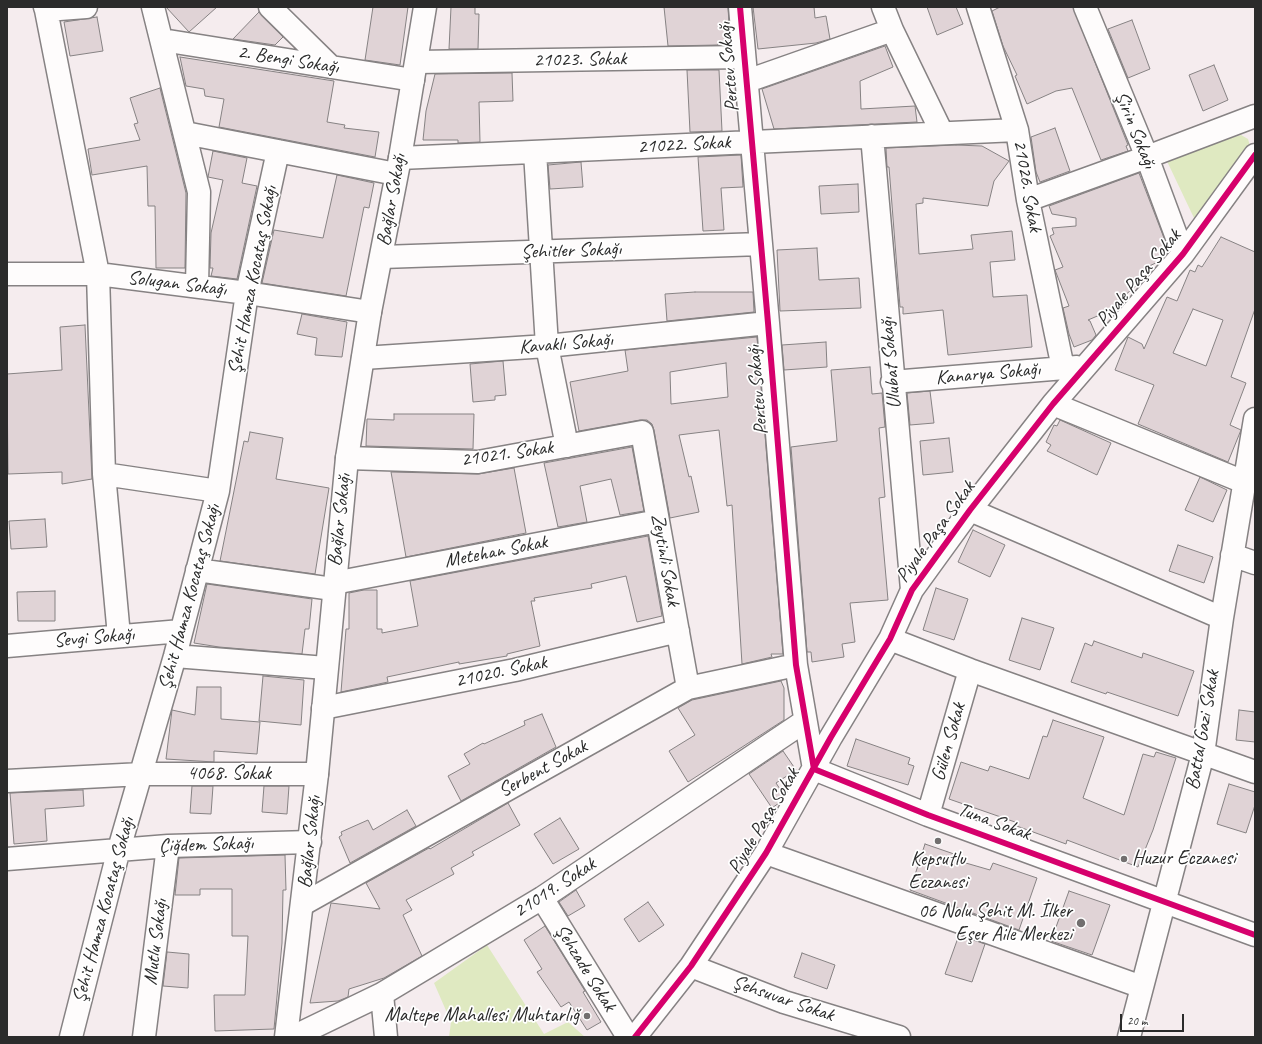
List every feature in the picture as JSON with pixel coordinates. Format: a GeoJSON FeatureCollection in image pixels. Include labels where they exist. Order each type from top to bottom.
{"type":"FeatureCollection","features":[{"type":"Feature","properties":{"kind":"street"},"geometry":{"type":"LineString","coordinates":[[86,7],[45,9],[98,274],[104,474],[119,636]]}},
{"type":"Feature","properties":{"kind":"street"},"geometry":{"type":"LineString","coordinates":[[153,7],[199,192],[197,286]]}},
{"type":"Feature","properties":{"kind":"street"},"geometry":{"type":"LineString","coordinates":[[270,7],[331,67]]}},
{"type":"Feature","properties":{"kind":"street","name":"Bağlar Sokağı"},"geometry":{"type":"LineString","coordinates":[[286,1037],[310,842],[347,458],[370,312],[382,256],[425,7]]}},
{"type":"Feature","properties":{"kind":"street","name":"Pertev Sokağı"},"geometry":{"type":"LineString","coordinates":[[740,7],[796,665],[814,769]]}},
{"type":"Feature","properties":{"kind":"street"},"geometry":{"type":"LineString","coordinates":[[883,7],[892,30],[942,133]]}},
{"type":"Feature","properties":{"kind":"street","name":"21026. Sokak"},"geometry":{"type":"LineString","coordinates":[[978,7],[1017,130],[1028,200],[1063,368]]}},
{"type":"Feature","properties":{"kind":"street","name":"Şirin Sokağı"},"geometry":{"type":"LineString","coordinates":[[1091,8],[1183,254]]}},
{"type":"Feature","properties":{"kind":"street"},"geometry":{"type":"LineString","coordinates":[[746,81],[892,30]]}},
{"type":"Feature","properties":{"kind":"street","name":"2. Bengi Sokağı"},"geometry":{"type":"LineString","coordinates":[[162,40],[331,67],[415,71]]}},
{"type":"Feature","properties":{"kind":"street","name":"21023. Sokak"},"geometry":{"type":"LineString","coordinates":[[415,71],[744,57]]}},
{"type":"Feature","properties":{"kind":"street"},"geometry":{"type":"LineString","coordinates":[[1028,200],[1147,158],[1255,116]]}},
{"type":"Feature","properties":{"kind":"street","name":"21022. Sokak"},"geometry":{"type":"LineString","coordinates":[[185,133],[278,151],[398,166],[535,152],[1017,130]]}},
{"type":"Feature","properties":{"kind":"street","name":"Ulubat Sokağı"},"geometry":{"type":"LineString","coordinates":[[872,136],[892,382],[912,590]]}},
{"type":"Feature","properties":{"kind":"street","name":"Şehit Hamza Kocataş Sokağı"},"geometry":{"type":"LineString","coordinates":[[71,1037],[119,849],[175,656],[218,491],[247,293],[278,151]]}},
{"type":"Feature","properties":{"kind":"street"},"geometry":{"type":"LineString","coordinates":[[535,152],[540,253],[547,346],[567,446]]}},
{"type":"Feature","properties":{"kind":"street","name":"Piyale Paşa Sokak"},"geometry":{"type":"LineString","coordinates":[[635,1037],[691,966],[766,853],[831,737],[890,639],[912,590],[970,510],[1053,404],[1084,366],[1183,254],[1255,155]]}},
{"type":"Feature","properties":{"kind":"street","name":"Şehitler Sokağı"},"geometry":{"type":"LineString","coordinates":[[382,256],[540,253],[761,244]]}},
{"type":"Feature","properties":{"kind":"street","name":"Solugan Sokağı"},"geometry":{"type":"LineString","coordinates":[[7,274],[98,274],[197,286],[370,312]]}},
{"type":"Feature","properties":{"kind":"street","name":"Kavaklı Sokağı"},"geometry":{"type":"LineString","coordinates":[[363,358],[547,346],[768,323]]}},
{"type":"Feature","properties":{"kind":"street","name":"Kanarya Sokağı"},"geometry":{"type":"LineString","coordinates":[[892,382],[1084,366]]}},
{"type":"Feature","properties":{"kind":"street"},"geometry":{"type":"LineString","coordinates":[[1053,404],[1244,482]]}},
{"type":"Feature","properties":{"kind":"street","name":"Battal Gazi Sokak"},"geometry":{"type":"LineString","coordinates":[[1129,1037],[1163,902],[1203,754],[1222,618],[1255,419]]}},
{"type":"Feature","properties":{"kind":"street","name":"21021. Sokak"},"geometry":{"type":"LineString","coordinates":[[347,458],[478,462],[642,432]]}},
{"type":"Feature","properties":{"kind":"street","name":"Zeytinli Sokak"},"geometry":{"type":"LineString","coordinates":[[642,432],[688,688]]}},
{"type":"Feature","properties":{"kind":"street"},"geometry":{"type":"LineString","coordinates":[[104,474],[218,491]]}},
{"type":"Feature","properties":{"kind":"street"},"geometry":{"type":"LineString","coordinates":[[970,510],[1222,618]]}},
{"type":"Feature","properties":{"kind":"street","name":"Metehan Sokak"},"geometry":{"type":"LineString","coordinates":[[197,570],[334,586],[658,521]]}},
{"type":"Feature","properties":{"kind":"street"},"geometry":{"type":"LineString","coordinates":[[1232,555],[1255,563]]}},
{"type":"Feature","properties":{"kind":"street","name":"Sevgi Sokağı"},"geometry":{"type":"LineString","coordinates":[[7,646],[181,631]]}},
{"type":"Feature","properties":{"kind":"street","name":"21020. Sokak"},"geometry":{"type":"LineString","coordinates":[[323,708],[515,670],[678,631]]}},
{"type":"Feature","properties":{"kind":"street"},"geometry":{"type":"LineString","coordinates":[[890,639],[970,670],[1255,772]]}},
{"type":"Feature","properties":{"kind":"street"},"geometry":{"type":"LineString","coordinates":[[175,656],[326,668]]}},
{"type":"Feature","properties":{"kind":"street","name":"Serbent Sokak"},"geometry":{"type":"LineString","coordinates":[[303,904],[688,688],[796,665]]}},
{"type":"Feature","properties":{"kind":"street","name":"Gülen Sokak"},"geometry":{"type":"LineString","coordinates":[[928,815],[970,670]]}},
{"type":"Feature","properties":{"kind":"street","name":"21019. Sokak"},"geometry":{"type":"LineString","coordinates":[[294,1037],[382,994],[542,898],[805,721]]}},
{"type":"Feature","properties":{"kind":"street","name":"Tuna Sokak"},"geometry":{"type":"LineString","coordinates":[[814,769],[928,815],[1163,902],[1255,934]]}},
{"type":"Feature","properties":{"kind":"street","name":"4068. Sokak"},"geometry":{"type":"LineString","coordinates":[[7,780],[142,774],[317,774]]}},
{"type":"Feature","properties":{"kind":"street","name":"Çiğdem Sokağı"},"geometry":{"type":"LineString","coordinates":[[7,859],[168,846],[310,842]]}},
{"type":"Feature","properties":{"kind":"street","name":"Mutlu Sokağı"},"geometry":{"type":"LineString","coordinates":[[144,1037],[168,846]]}},
{"type":"Feature","properties":{"kind":"street"},"geometry":{"type":"LineString","coordinates":[[766,853],[1142,987]]}},
{"type":"Feature","properties":{"kind":"street","name":"Şehzade Sokak"},"geometry":{"type":"LineString","coordinates":[[542,898],[628,1037]]}},
{"type":"Feature","properties":{"kind":"street","name":"Şehsuvar Sokak"},"geometry":{"type":"LineString","coordinates":[[691,966],[784,1002],[898,1037]]}},
{"type":"Feature","properties":{"kind":"street"},"geometry":{"type":"LineString","coordinates":[[382,994],[386,1037]]}},
{"type":"Feature","properties":{"kind":"green space"},"geometry":{"type":"Polygon","coordinates":[[[1241,135],[1248,139],[1250,146],[1194,218],[1165,157],[1241,135]]]}},
{"type":"Feature","properties":{"kind":"green space"},"geometry":{"type":"Polygon","coordinates":[[[487,945],[544,1034],[568,1022],[585,1037],[449,1037],[451,1022],[434,983],[487,945]]]}},
{"type":"Feature","properties":{"kind":"building"},"geometry":{"type":"Polygon","coordinates":[[[166,7],[217,7],[189,32],[166,7]]]}},
{"type":"Feature","properties":{"kind":"building"},"geometry":{"type":"Polygon","coordinates":[[[373,7],[408,7],[400,65],[365,60],[373,7]]]}},
{"type":"Feature","properties":{"kind":"building"},"geometry":{"type":"Polygon","coordinates":[[[451,7],[475,7],[475,14],[479,14],[478,49],[449,49],[451,7]]]}},
{"type":"Feature","properties":{"kind":"building"},"geometry":{"type":"Polygon","coordinates":[[[664,7],[728,7],[730,41],[718,42],[718,45],[668,46],[664,7]]]}},
{"type":"Feature","properties":{"kind":"building"},"geometry":{"type":"Polygon","coordinates":[[[753,7],[814,7],[815,18],[826,16],[830,39],[816,43],[758,49],[753,7]]]}},
{"type":"Feature","properties":{"kind":"building"},"geometry":{"type":"Polygon","coordinates":[[[927,7],[956,7],[963,24],[937,35],[927,7]]]}},
{"type":"Feature","properties":{"kind":"building"},"geometry":{"type":"Polygon","coordinates":[[[1000,7],[1073,7],[1128,145],[1126,146],[1128,151],[1101,160],[1072,88],[1056,91],[1027,104],[1015,76],[1017,75],[1003,46],[992,11],[1000,7]]]}},
{"type":"Feature","properties":{"kind":"building"},"geometry":{"type":"Polygon","coordinates":[[[259,12],[283,37],[275,45],[233,39],[259,12]]]}},
{"type":"Feature","properties":{"kind":"building"},"geometry":{"type":"Polygon","coordinates":[[[97,17],[103,51],[70,56],[64,22],[97,17]]]}},
{"type":"Feature","properties":{"kind":"building"},"geometry":{"type":"Polygon","coordinates":[[[1132,20],[1150,69],[1128,78],[1108,29],[1132,20]]]}},
{"type":"Feature","properties":{"kind":"building"},"geometry":{"type":"Polygon","coordinates":[[[885,46],[893,67],[860,81],[861,109],[915,106],[917,122],[774,129],[762,89],[885,46]]]}},
{"type":"Feature","properties":{"kind":"building"},"geometry":{"type":"Polygon","coordinates":[[[180,57],[334,81],[327,122],[345,125],[344,128],[379,132],[375,157],[219,127],[224,99],[205,96],[204,89],[186,86],[180,57]]]}},
{"type":"Feature","properties":{"kind":"building"},"geometry":{"type":"Polygon","coordinates":[[[1214,65],[1228,100],[1203,111],[1189,75],[1214,65]]]}},
{"type":"Feature","properties":{"kind":"building"},"geometry":{"type":"Polygon","coordinates":[[[687,70],[719,70],[722,131],[690,132],[687,70]]]}},
{"type":"Feature","properties":{"kind":"building"},"geometry":{"type":"Polygon","coordinates":[[[512,73],[513,101],[479,102],[480,142],[458,143],[458,140],[423,140],[426,111],[435,74],[512,73]]]}},
{"type":"Feature","properties":{"kind":"building"},"geometry":{"type":"Polygon","coordinates":[[[160,88],[186,193],[185,268],[156,268],[155,206],[148,206],[147,166],[92,175],[88,149],[140,140],[134,124],[138,123],[130,98],[160,88]]]}},
{"type":"Feature","properties":{"kind":"building"},"geometry":{"type":"Polygon","coordinates":[[[1055,128],[1070,171],[1040,182],[1036,172],[1031,137],[1055,128]]]}},
{"type":"Feature","properties":{"kind":"building"},"geometry":{"type":"Polygon","coordinates":[[[956,145],[982,146],[1009,161],[994,181],[988,206],[923,198],[923,203],[916,204],[919,254],[973,249],[971,235],[1012,231],[1015,260],[990,262],[993,297],[1027,295],[1032,347],[948,355],[943,310],[903,314],[903,307],[900,307],[889,167],[887,167],[886,148],[956,145]]]}},
{"type":"Feature","properties":{"kind":"building"},"geometry":{"type":"Polygon","coordinates":[[[213,151],[247,158],[242,183],[257,186],[237,279],[211,276],[213,268],[210,268],[211,233],[223,180],[208,177],[213,151]]]}},
{"type":"Feature","properties":{"kind":"building"},"geometry":{"type":"Polygon","coordinates":[[[741,155],[743,187],[721,188],[724,230],[703,231],[698,157],[741,155]]]}},
{"type":"Feature","properties":{"kind":"building"},"geometry":{"type":"Polygon","coordinates":[[[581,162],[583,187],[550,189],[548,165],[581,162]]]}},
{"type":"Feature","properties":{"kind":"building"},"geometry":{"type":"Polygon","coordinates":[[[1139,173],[1169,251],[1162,260],[1143,269],[1147,276],[1123,297],[1125,302],[1121,306],[1088,320],[1090,321],[1096,335],[1092,340],[1074,347],[1069,334],[1063,308],[1069,306],[1055,270],[1063,267],[1050,236],[1054,234],[1052,228],[1076,226],[1076,218],[1052,214],[1049,206],[1139,173]]]}},
{"type":"Feature","properties":{"kind":"building"},"geometry":{"type":"Polygon","coordinates":[[[337,175],[374,183],[369,208],[364,207],[346,296],[262,283],[274,230],[323,238],[337,175]]]}},
{"type":"Feature","properties":{"kind":"building"},"geometry":{"type":"Polygon","coordinates":[[[858,184],[859,212],[821,214],[819,186],[858,184]]]}},
{"type":"Feature","properties":{"kind":"building"},"geometry":{"type":"Polygon","coordinates":[[[1221,237],[1255,252],[1255,309],[1231,377],[1246,383],[1230,425],[1241,430],[1228,462],[1138,424],[1154,385],[1115,370],[1128,337],[1142,344],[1144,349],[1167,297],[1177,301],[1190,270],[1195,272],[1198,265],[1202,267],[1221,237]],[[1193,309],[1173,353],[1206,366],[1223,320],[1193,309]]]}},
{"type":"Feature","properties":{"kind":"building"},"geometry":{"type":"Polygon","coordinates":[[[817,248],[819,280],[859,278],[861,308],[780,311],[777,250],[817,248]]]}},
{"type":"Feature","properties":{"kind":"building"},"geometry":{"type":"Polygon","coordinates":[[[695,292],[753,292],[754,312],[667,321],[665,294],[695,292]]]}},
{"type":"Feature","properties":{"kind":"building"},"geometry":{"type":"Polygon","coordinates":[[[302,314],[347,322],[342,357],[315,355],[317,338],[297,334],[302,314]]]}},
{"type":"Feature","properties":{"kind":"building"},"geometry":{"type":"Polygon","coordinates":[[[85,325],[92,479],[62,484],[62,472],[8,474],[7,374],[62,370],[60,327],[85,325]]]}},
{"type":"Feature","properties":{"kind":"building"},"geometry":{"type":"Polygon","coordinates":[[[757,337],[783,654],[771,654],[772,657],[742,664],[732,505],[727,506],[719,430],[679,435],[689,477],[691,476],[699,512],[670,518],[652,424],[647,420],[640,420],[579,431],[570,382],[628,371],[625,350],[757,337]],[[726,363],[670,372],[671,404],[728,397],[726,363]]]}},
{"type":"Feature","properties":{"kind":"building"},"geometry":{"type":"Polygon","coordinates":[[[826,342],[827,367],[784,370],[782,345],[826,342]]]}},
{"type":"Feature","properties":{"kind":"building"},"geometry":{"type":"Polygon","coordinates":[[[503,361],[506,395],[495,396],[495,400],[473,402],[470,364],[503,361]]]}},
{"type":"Feature","properties":{"kind":"building"},"geometry":{"type":"Polygon","coordinates":[[[870,367],[872,394],[882,393],[885,427],[879,428],[885,497],[879,498],[888,600],[850,603],[855,642],[842,644],[844,657],[812,662],[811,652],[807,652],[791,447],[837,441],[831,370],[870,367]]]}},
{"type":"Feature","properties":{"kind":"building"},"geometry":{"type":"Polygon","coordinates":[[[930,391],[934,423],[910,425],[907,393],[930,391]]]}},
{"type":"Feature","properties":{"kind":"building"},"geometry":{"type":"Polygon","coordinates":[[[394,414],[474,414],[473,449],[366,446],[367,419],[394,420],[394,414]]]}},
{"type":"Feature","properties":{"kind":"building"},"geometry":{"type":"Polygon","coordinates":[[[1060,420],[1111,443],[1097,475],[1047,451],[1051,445],[1046,442],[1054,425],[1057,426],[1060,420]]]}},
{"type":"Feature","properties":{"kind":"building"},"geometry":{"type":"Polygon","coordinates":[[[250,432],[283,438],[276,479],[329,488],[315,574],[220,561],[244,441],[248,442],[250,432]]]}},
{"type":"Feature","properties":{"kind":"building"},"geometry":{"type":"Polygon","coordinates":[[[949,438],[953,472],[923,475],[920,441],[949,438]]]}},
{"type":"Feature","properties":{"kind":"building"},"geometry":{"type":"Polygon","coordinates":[[[632,447],[644,511],[620,515],[611,479],[580,486],[587,522],[558,527],[544,463],[632,447]]]}},
{"type":"Feature","properties":{"kind":"building"},"geometry":{"type":"Polygon","coordinates":[[[514,468],[526,533],[406,557],[391,472],[478,474],[514,468]]]}},
{"type":"Feature","properties":{"kind":"building"},"geometry":{"type":"Polygon","coordinates":[[[1200,477],[1227,490],[1213,522],[1185,510],[1200,477]]]}},
{"type":"Feature","properties":{"kind":"building"},"geometry":{"type":"Polygon","coordinates":[[[45,519],[47,547],[11,549],[9,521],[45,519]]]}},
{"type":"Feature","properties":{"kind":"building"},"geometry":{"type":"Polygon","coordinates":[[[973,530],[1005,545],[990,577],[958,562],[973,530]]]}},
{"type":"Feature","properties":{"kind":"building"},"geometry":{"type":"Polygon","coordinates":[[[648,536],[662,616],[637,622],[626,576],[591,584],[592,588],[534,598],[535,601],[531,601],[540,646],[507,654],[507,656],[459,664],[459,662],[387,677],[388,682],[341,692],[346,629],[349,629],[349,593],[364,590],[377,590],[377,629],[382,629],[382,633],[418,626],[410,581],[648,536]]]}},
{"type":"Feature","properties":{"kind":"building"},"geometry":{"type":"Polygon","coordinates":[[[1178,545],[1213,557],[1204,583],[1169,571],[1178,545]]]}},
{"type":"Feature","properties":{"kind":"building"},"geometry":{"type":"Polygon","coordinates":[[[207,584],[312,599],[309,629],[305,629],[302,654],[219,647],[194,643],[207,584]]]}},
{"type":"Feature","properties":{"kind":"building"},"geometry":{"type":"Polygon","coordinates":[[[936,588],[968,599],[954,640],[923,630],[936,588]]]}},
{"type":"Feature","properties":{"kind":"building"},"geometry":{"type":"Polygon","coordinates":[[[55,591],[55,621],[18,621],[17,592],[55,591]]]}},
{"type":"Feature","properties":{"kind":"building"},"geometry":{"type":"Polygon","coordinates":[[[1022,618],[1054,628],[1040,670],[1009,660],[1022,618]]]}},
{"type":"Feature","properties":{"kind":"building"},"geometry":{"type":"Polygon","coordinates":[[[1094,641],[1142,658],[1143,653],[1194,671],[1178,716],[1107,692],[1106,694],[1071,682],[1085,643],[1092,646],[1094,641]]]}},
{"type":"Feature","properties":{"kind":"building"},"geometry":{"type":"Polygon","coordinates":[[[263,676],[304,680],[301,725],[259,721],[263,676]]]}},
{"type":"Feature","properties":{"kind":"building"},"geometry":{"type":"Polygon","coordinates":[[[781,681],[784,688],[784,720],[688,782],[669,751],[695,735],[678,708],[692,700],[781,681]]]}},
{"type":"Feature","properties":{"kind":"building"},"geometry":{"type":"Polygon","coordinates":[[[197,687],[221,687],[221,719],[260,722],[257,754],[214,751],[214,762],[166,759],[172,710],[195,715],[197,687]]]}},
{"type":"Feature","properties":{"kind":"building"},"geometry":{"type":"Polygon","coordinates":[[[1239,710],[1255,712],[1255,742],[1236,740],[1239,710]]]}},
{"type":"Feature","properties":{"kind":"building"},"geometry":{"type":"Polygon","coordinates":[[[542,714],[556,747],[461,801],[448,776],[470,764],[464,754],[483,743],[484,744],[525,725],[524,721],[542,714]]]}},
{"type":"Feature","properties":{"kind":"building"},"geometry":{"type":"Polygon","coordinates":[[[1053,720],[1104,737],[1083,798],[1124,815],[1143,754],[1154,757],[1156,752],[1176,758],[1153,830],[1138,867],[1067,840],[1066,844],[1014,825],[1015,822],[949,799],[961,762],[988,771],[990,766],[1029,779],[1043,736],[1047,737],[1053,720]]]}},
{"type":"Feature","properties":{"kind":"building"},"geometry":{"type":"Polygon","coordinates":[[[856,739],[910,758],[908,764],[914,766],[908,785],[847,766],[856,739]]]}},
{"type":"Feature","properties":{"kind":"building"},"geometry":{"type":"Polygon","coordinates":[[[783,751],[796,770],[776,783],[784,795],[779,803],[772,808],[749,774],[783,751]]]}},
{"type":"Feature","properties":{"kind":"building"},"geometry":{"type":"Polygon","coordinates":[[[1229,784],[1255,792],[1255,805],[1246,833],[1217,824],[1229,784]]]}},
{"type":"Feature","properties":{"kind":"building"},"geometry":{"type":"Polygon","coordinates":[[[192,786],[213,786],[211,814],[190,813],[192,786]]]}},
{"type":"Feature","properties":{"kind":"building"},"geometry":{"type":"Polygon","coordinates":[[[264,786],[289,786],[287,814],[262,812],[264,786]]]}},
{"type":"Feature","properties":{"kind":"building"},"geometry":{"type":"Polygon","coordinates":[[[83,790],[84,806],[45,809],[47,841],[14,844],[10,793],[83,790]]]}},
{"type":"Feature","properties":{"kind":"building"},"geometry":{"type":"Polygon","coordinates":[[[508,803],[520,825],[472,852],[474,855],[451,868],[454,874],[406,900],[412,910],[403,915],[422,956],[384,978],[349,989],[348,997],[338,1001],[310,1003],[331,903],[380,909],[366,883],[429,848],[430,849],[508,803]]]}},
{"type":"Feature","properties":{"kind":"building"},"geometry":{"type":"Polygon","coordinates":[[[407,810],[416,826],[350,863],[339,837],[342,835],[341,832],[368,820],[373,830],[407,810]]]}},
{"type":"Feature","properties":{"kind":"building"},"geometry":{"type":"Polygon","coordinates":[[[560,818],[579,849],[553,864],[534,834],[560,818]]]}},
{"type":"Feature","properties":{"kind":"building"},"geometry":{"type":"Polygon","coordinates":[[[925,844],[954,854],[952,859],[990,870],[993,863],[1037,878],[1019,930],[910,890],[925,844]]]}},
{"type":"Feature","properties":{"kind":"building"},"geometry":{"type":"Polygon","coordinates":[[[285,855],[286,890],[283,890],[282,943],[274,1029],[215,1031],[214,995],[245,995],[248,936],[232,936],[232,889],[200,889],[200,895],[175,895],[179,858],[285,855]]]}},
{"type":"Feature","properties":{"kind":"building"},"geometry":{"type":"Polygon","coordinates":[[[576,890],[585,906],[568,916],[559,902],[576,890]]]}},
{"type":"Feature","properties":{"kind":"building","name":"06 Nolu Şehit M. İlker Eşer Aile Merkezi"},"geometry":{"type":"Polygon","coordinates":[[[1069,891],[1110,905],[1092,955],[1051,941],[1069,891]]]}},
{"type":"Feature","properties":{"kind":"building"},"geometry":{"type":"Polygon","coordinates":[[[648,902],[664,925],[639,942],[624,919],[648,902]]]}},
{"type":"Feature","properties":{"kind":"building"},"geometry":{"type":"Polygon","coordinates":[[[545,926],[585,991],[583,992],[601,1022],[587,1030],[569,1002],[561,1007],[537,972],[542,969],[524,940],[545,926]]]}},
{"type":"Feature","properties":{"kind":"building"},"geometry":{"type":"Polygon","coordinates":[[[959,935],[985,944],[972,982],[945,974],[959,935]]]}},
{"type":"Feature","properties":{"kind":"building"},"geometry":{"type":"Polygon","coordinates":[[[167,952],[189,954],[188,988],[163,986],[167,952]]]}},
{"type":"Feature","properties":{"kind":"building"},"geometry":{"type":"Polygon","coordinates":[[[802,953],[835,965],[827,989],[794,977],[802,953]]]}},
{"type":"Feature","properties":{"kind":"cycle path"},"geometry":{"type":"LineString","coordinates":[[740,7],[796,665],[814,769],[928,815],[1255,935]]}},
{"type":"Feature","properties":{"kind":"cycle path"},"geometry":{"type":"LineString","coordinates":[[635,1037],[691,966],[766,853],[831,737],[890,639],[912,590],[970,510],[1053,404],[1183,254],[1255,155]]}},
{"type":"Feature","properties":{"kind":"place","name":"Kepsutlu Eczanesi"},"geometry":{"type":"Point","coordinates":[938,841]}},
{"type":"Feature","properties":{"kind":"place","name":"Huzur Eczanesi"},"geometry":{"type":"Point","coordinates":[1124,859]}},
{"type":"Feature","properties":{"kind":"place","name":"06 Nolu Şehit M. İlker Eşer Aile Merkezi"},"geometry":{"type":"Point","coordinates":[1081,923]}},
{"type":"Feature","properties":{"kind":"place","name":"Maltepe Mahallesi Muhtarlığ"},"geometry":{"type":"Point","coordinates":[587,1016]}}]}
